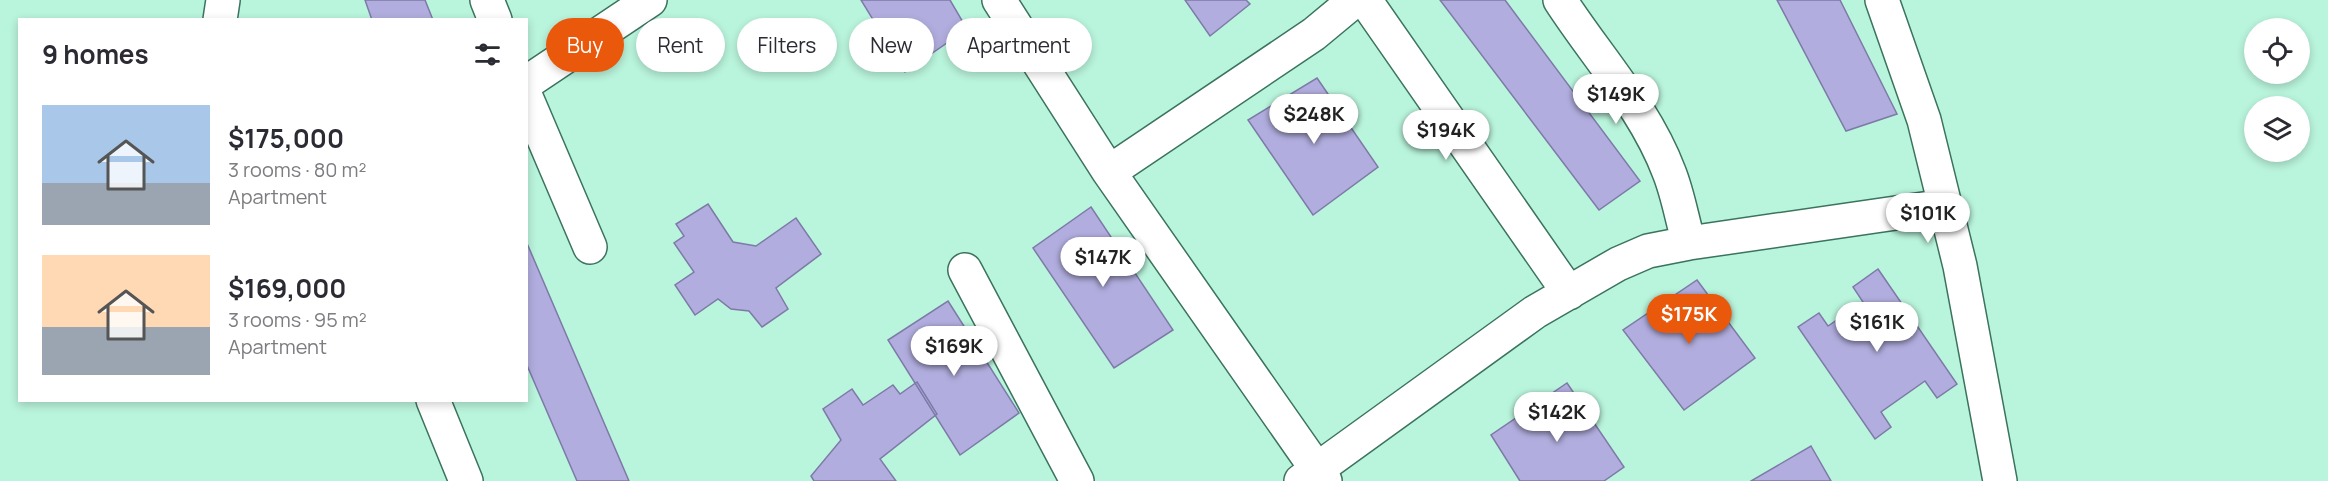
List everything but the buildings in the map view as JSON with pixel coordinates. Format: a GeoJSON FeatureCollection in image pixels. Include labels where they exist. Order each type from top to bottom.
{"type":"FeatureCollection","features":[{"type":"Feature","properties":{"kind":"street"},"geometry":{"type":"LineString","coordinates":[[220,18],[223,0]]}},
{"type":"Feature","properties":{"kind":"street"},"geometry":{"type":"LineString","coordinates":[[487,0],[494,18]]}},
{"type":"Feature","properties":{"kind":"street"},"geometry":{"type":"LineString","coordinates":[[528,82],[650,0]]}},
{"type":"Feature","properties":{"kind":"street"},"geometry":{"type":"LineString","coordinates":[[999,0],[1109,172],[1315,477],[1535,312],[1618,264],[1648,251],[1944,206]]}},
{"type":"Feature","properties":{"kind":"street"},"geometry":{"type":"LineString","coordinates":[[1109,172],[1314,34],[1355,0]]}},
{"type":"Feature","properties":{"kind":"street"},"geometry":{"type":"LineString","coordinates":[[1365,0],[1569,293]]}},
{"type":"Feature","properties":{"kind":"street"},"geometry":{"type":"LineString","coordinates":[[1560,0],[1652,134],[1669,172],[1689,243]]}},
{"type":"Feature","properties":{"kind":"street"},"geometry":{"type":"LineString","coordinates":[[1882,0],[1924,120],[1960,266],[2000,481]]}},
{"type":"Feature","properties":{"kind":"street"},"geometry":{"type":"LineString","coordinates":[[528,102],[590,247]]}},
{"type":"Feature","properties":{"kind":"street"},"geometry":{"type":"LineString","coordinates":[[965,270],[1077,481]]}},
{"type":"Feature","properties":{"kind":"street"},"geometry":{"type":"LineString","coordinates":[[434,402],[466,481]]}}]}
